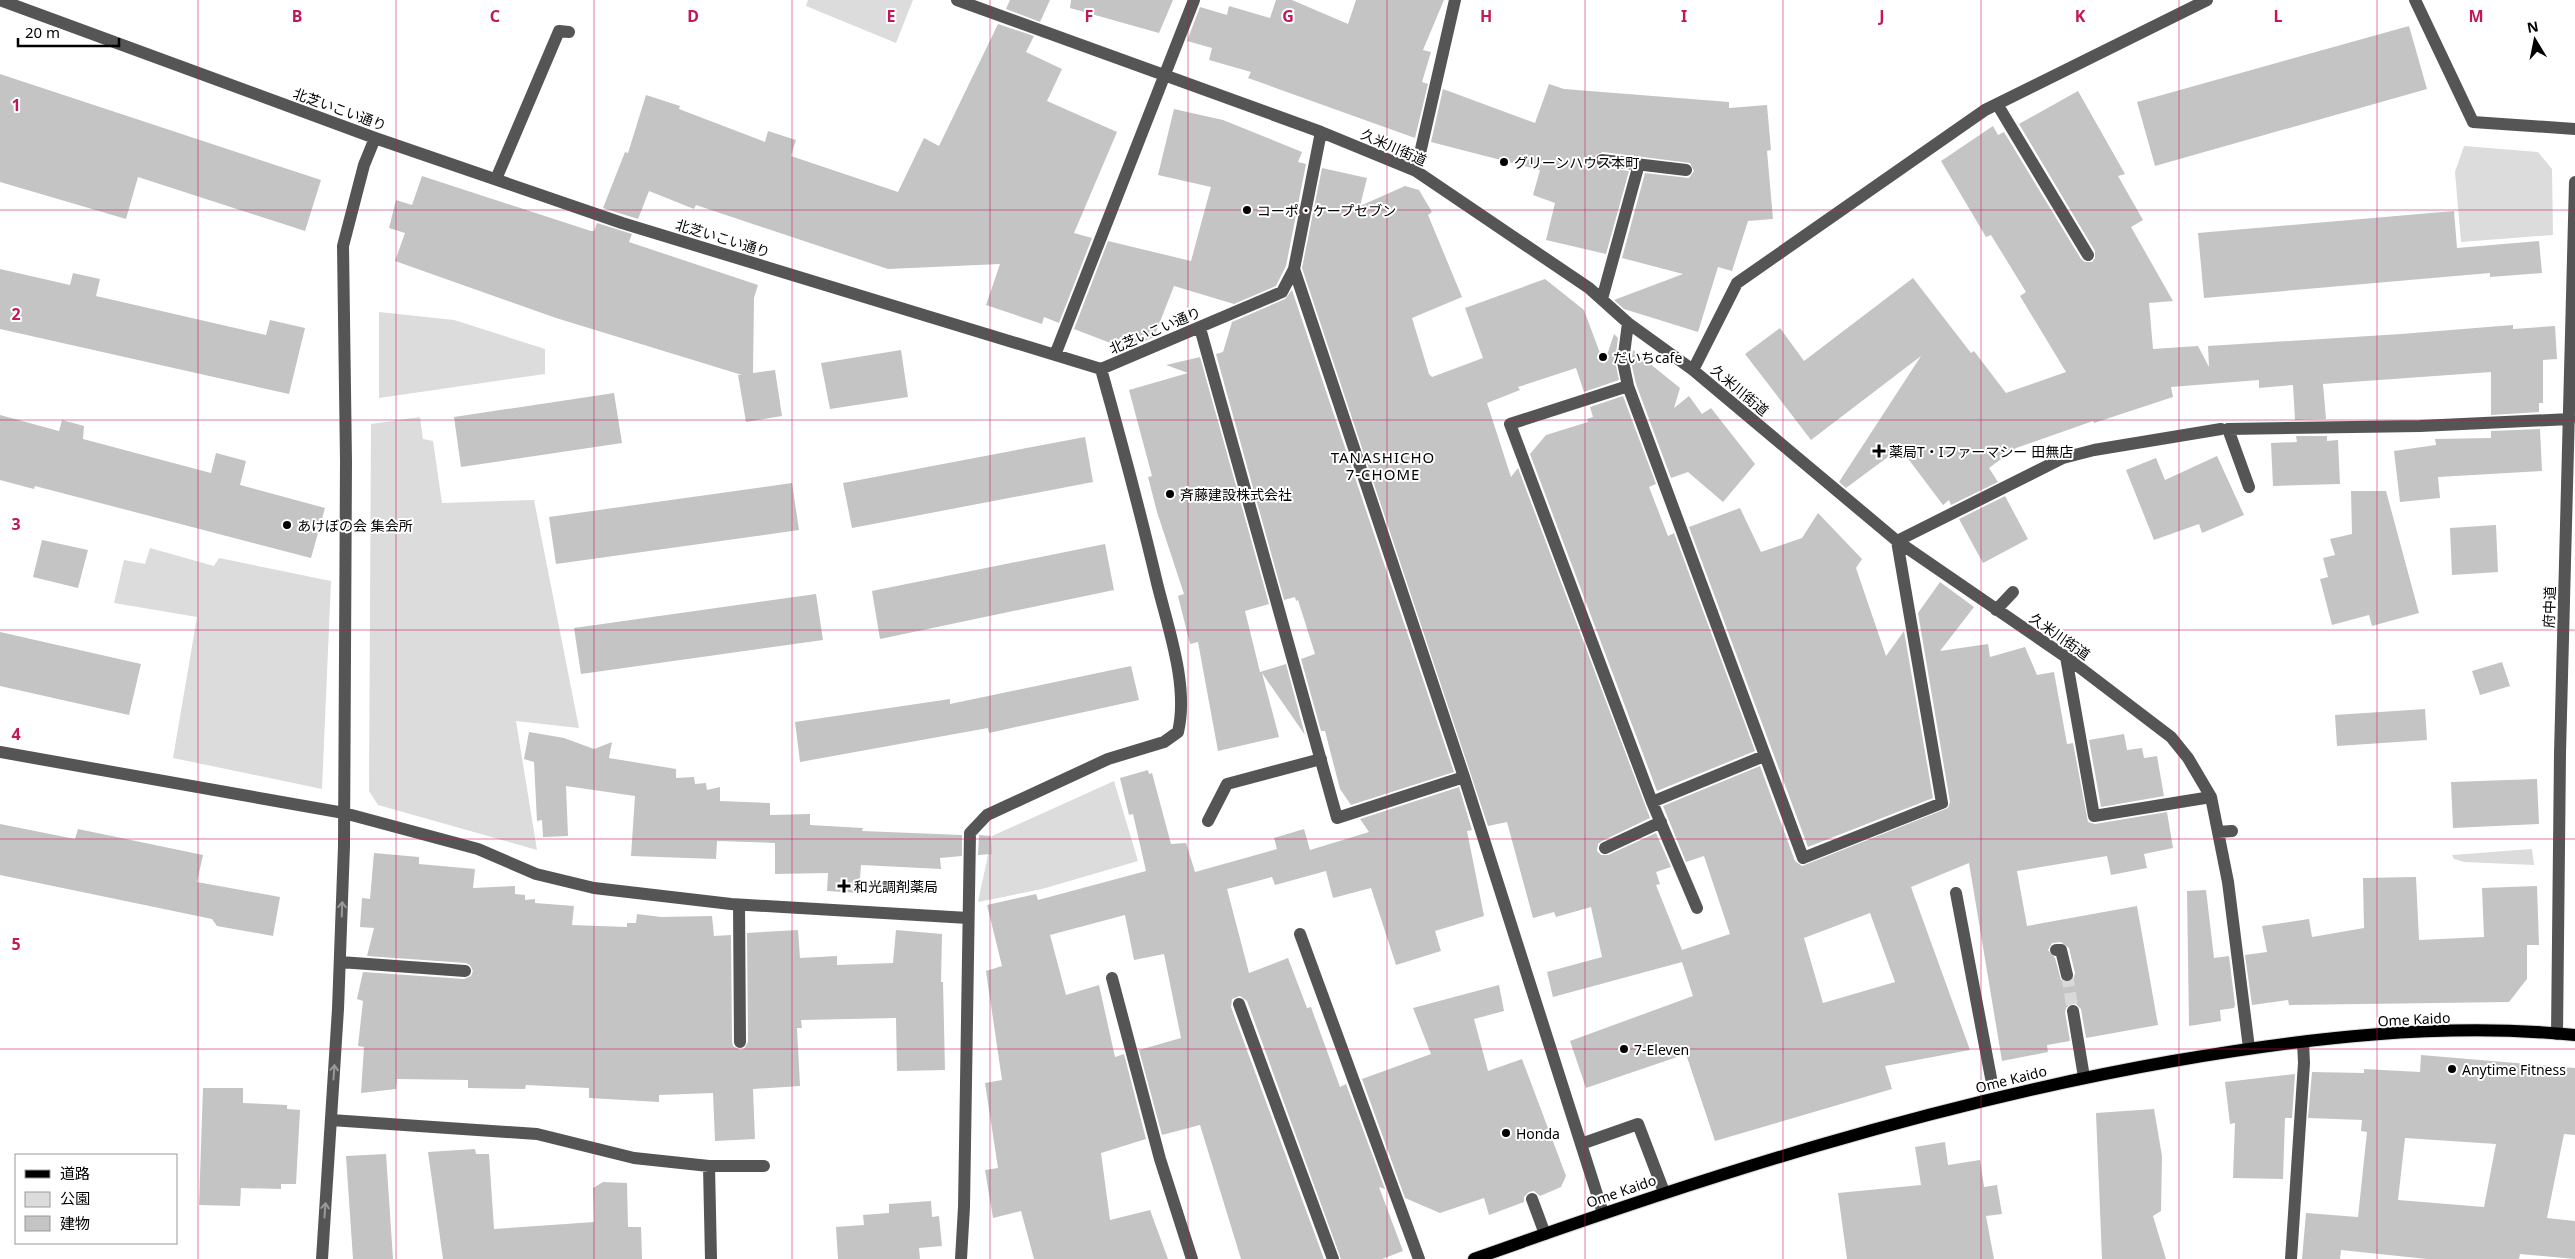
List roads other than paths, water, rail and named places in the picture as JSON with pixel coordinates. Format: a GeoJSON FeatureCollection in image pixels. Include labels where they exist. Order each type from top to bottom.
{"type":"FeatureCollection","features":[{"type":"Feature","properties":{"kind":"main road","name":"Ome Kaido"},"geometry":{"type":"LineString","coordinates":[[1474,1259],[1664,1192],[1800,1150],[1980,1101],[2084,1077],[2249,1048],[2416,1032],[2575,1035]]}},
{"type":"Feature","properties":{"kind":"street","name":"北芝いこい通り"},"geometry":{"type":"LineString","coordinates":[[0,0],[375,138],[622,223],[1102,369],[1282,292],[1294,270],[1321,132]]}},
{"type":"Feature","properties":{"kind":"street","name":"久米川街道"},"geometry":{"type":"LineString","coordinates":[[957,0],[1321,132],[1416,171],[1602,299],[1628,323],[1693,370],[1896,541],[2066,657],[2172,737],[2193,755],[2211,797],[2228,882],[2249,1048]]}},
{"type":"Feature","properties":{"kind":"street"},"geometry":{"type":"LineString","coordinates":[[1054,355],[1194,0]]}},
{"type":"Feature","properties":{"kind":"street"},"geometry":{"type":"LineString","coordinates":[[1416,171],[1455,0]]}},
{"type":"Feature","properties":{"kind":"street"},"geometry":{"type":"LineString","coordinates":[[1693,370],[1737,283],[1977,116],[1997,104],[2208,0]]}},
{"type":"Feature","properties":{"kind":"street"},"geometry":{"type":"LineString","coordinates":[[2415,0],[2473,122],[2575,129]]}},
{"type":"Feature","properties":{"kind":"street"},"geometry":{"type":"LineString","coordinates":[[496,180],[558,31],[570,32]]}},
{"type":"Feature","properties":{"kind":"street"},"geometry":{"type":"LineString","coordinates":[[1997,104],[2088,255]]}},
{"type":"Feature","properties":{"kind":"street"},"geometry":{"type":"LineString","coordinates":[[322,1259],[340,962],[344,813],[346,440],[344,246],[364,165],[375,138]]}},
{"type":"Feature","properties":{"kind":"street"},"geometry":{"type":"LineString","coordinates":[[1602,160],[1686,170]]}},
{"type":"Feature","properties":{"kind":"street"},"geometry":{"type":"LineString","coordinates":[[1602,299],[1639,164]]}},
{"type":"Feature","properties":{"kind":"street","name":"府中道"},"geometry":{"type":"LineString","coordinates":[[2557,1034],[2569,647],[2570,419],[2575,182]]}},
{"type":"Feature","properties":{"kind":"street"},"geometry":{"type":"LineString","coordinates":[[1294,270],[1464,777],[1603,1213]]}},
{"type":"Feature","properties":{"kind":"street"},"geometry":{"type":"LineString","coordinates":[[1628,323],[1624,362],[1628,386],[1803,858],[1942,803],[1896,541],[2063,458],[2094,450],[2225,429],[2420,426],[2570,419]]}},
{"type":"Feature","properties":{"kind":"street"},"geometry":{"type":"LineString","coordinates":[[1200,328],[1337,818],[1464,777]]}},
{"type":"Feature","properties":{"kind":"street"},"geometry":{"type":"LineString","coordinates":[[961,1259],[964,1207],[970,833],[987,815],[1108,759],[1164,742],[1178,732],[1182,716],[1180,685],[1170,636],[1102,369]]}},
{"type":"Feature","properties":{"kind":"street"},"geometry":{"type":"LineString","coordinates":[[1628,386],[1510,424],[1652,802],[1697,908]]}},
{"type":"Feature","properties":{"kind":"street"},"geometry":{"type":"LineString","coordinates":[[2225,429],[2249,487]]}},
{"type":"Feature","properties":{"kind":"street"},"geometry":{"type":"LineString","coordinates":[[1996,610],[2012,592]]}},
{"type":"Feature","properties":{"kind":"street"},"geometry":{"type":"LineString","coordinates":[[2066,657],[2094,816],[2211,797]]}},
{"type":"Feature","properties":{"kind":"street"},"geometry":{"type":"LineString","coordinates":[[0,752],[344,813],[478,849],[536,874],[594,888],[739,904],[968,918]]}},
{"type":"Feature","properties":{"kind":"street"},"geometry":{"type":"LineString","coordinates":[[1652,802],[1764,756]]}},
{"type":"Feature","properties":{"kind":"street"},"geometry":{"type":"LineString","coordinates":[[1208,821],[1227,784],[1321,759]]}},
{"type":"Feature","properties":{"kind":"street"},"geometry":{"type":"LineString","coordinates":[[1605,848],[1661,822]]}},
{"type":"Feature","properties":{"kind":"street"},"geometry":{"type":"LineString","coordinates":[[2218,832],[2232,831]]}},
{"type":"Feature","properties":{"kind":"street"},"geometry":{"type":"LineString","coordinates":[[1956,893],[1991,1078]]}},
{"type":"Feature","properties":{"kind":"street"},"geometry":{"type":"LineString","coordinates":[[739,904],[740,1042]]}},
{"type":"Feature","properties":{"kind":"street"},"geometry":{"type":"LineString","coordinates":[[1300,934],[1419,1259]]}},
{"type":"Feature","properties":{"kind":"street"},"geometry":{"type":"LineString","coordinates":[[2056,950],[2061,950],[2066,974]]}},
{"type":"Feature","properties":{"kind":"street"},"geometry":{"type":"LineString","coordinates":[[340,962],[465,970]]}},
{"type":"Feature","properties":{"kind":"street"},"geometry":{"type":"LineString","coordinates":[[1112,978],[1160,1159],[1192,1259]]}},
{"type":"Feature","properties":{"kind":"street"},"geometry":{"type":"LineString","coordinates":[[1239,1004],[1333,1259]]}},
{"type":"Feature","properties":{"kind":"street"},"geometry":{"type":"LineString","coordinates":[[2073,1011],[2084,1077]]}},
{"type":"Feature","properties":{"kind":"street"},"geometry":{"type":"LineString","coordinates":[[2290,1259],[2304,1063],[2303,1042]]}},
{"type":"Feature","properties":{"kind":"street"},"geometry":{"type":"LineString","coordinates":[[331,1120],[537,1134],[634,1158],[709,1166],[764,1166]]}},
{"type":"Feature","properties":{"kind":"street"},"geometry":{"type":"LineString","coordinates":[[1581,1144],[1638,1124],[1664,1192]]}},
{"type":"Feature","properties":{"kind":"street"},"geometry":{"type":"LineString","coordinates":[[709,1166],[711,1259]]}},
{"type":"Feature","properties":{"kind":"street"},"geometry":{"type":"LineString","coordinates":[[1532,1199],[1545,1234]]}},
{"type":"Feature","properties":{"kind":"tunnel"},"geometry":{"type":"LineString","coordinates":[[2067,975],[2073,1011]]}},
{"type":"Feature","properties":{"kind":"place","name":"グリーンハウス本町"},"geometry":{"type":"Point","coordinates":[1504,162]}},
{"type":"Feature","properties":{"kind":"place","name":"コーポ・ケープセブン"},"geometry":{"type":"Point","coordinates":[1247,210]}},
{"type":"Feature","properties":{"kind":"place","name":"だいちcafe"},"geometry":{"type":"Point","coordinates":[1603,357]}},
{"type":"Feature","properties":{"kind":"place","name":"薬局T・Iファーマシー 田無店"},"geometry":{"type":"Point","coordinates":[1879,451]}},
{"type":"Feature","properties":{"kind":"place","name":"斉藤建設株式会社"},"geometry":{"type":"Point","coordinates":[1170,494]}},
{"type":"Feature","properties":{"kind":"place","name":"あけぼの会 集会所"},"geometry":{"type":"Point","coordinates":[287,525]}},
{"type":"Feature","properties":{"kind":"place","name":"和光調剤薬局"},"geometry":{"type":"Point","coordinates":[844,886]}},
{"type":"Feature","properties":{"kind":"place","name":"7-Eleven"},"geometry":{"type":"Point","coordinates":[1624,1049]}},
{"type":"Feature","properties":{"kind":"place","name":"Anytime Fitness"},"geometry":{"type":"Point","coordinates":[2452,1069]}},
{"type":"Feature","properties":{"kind":"place","name":"Honda"},"geometry":{"type":"Point","coordinates":[1506,1133]}},
{"type":"Feature","properties":{"kind":"district","name":"TANASHICHO 7-CHOME"},"geometry":{"type":"Point","coordinates":[1383,466]}}]}
